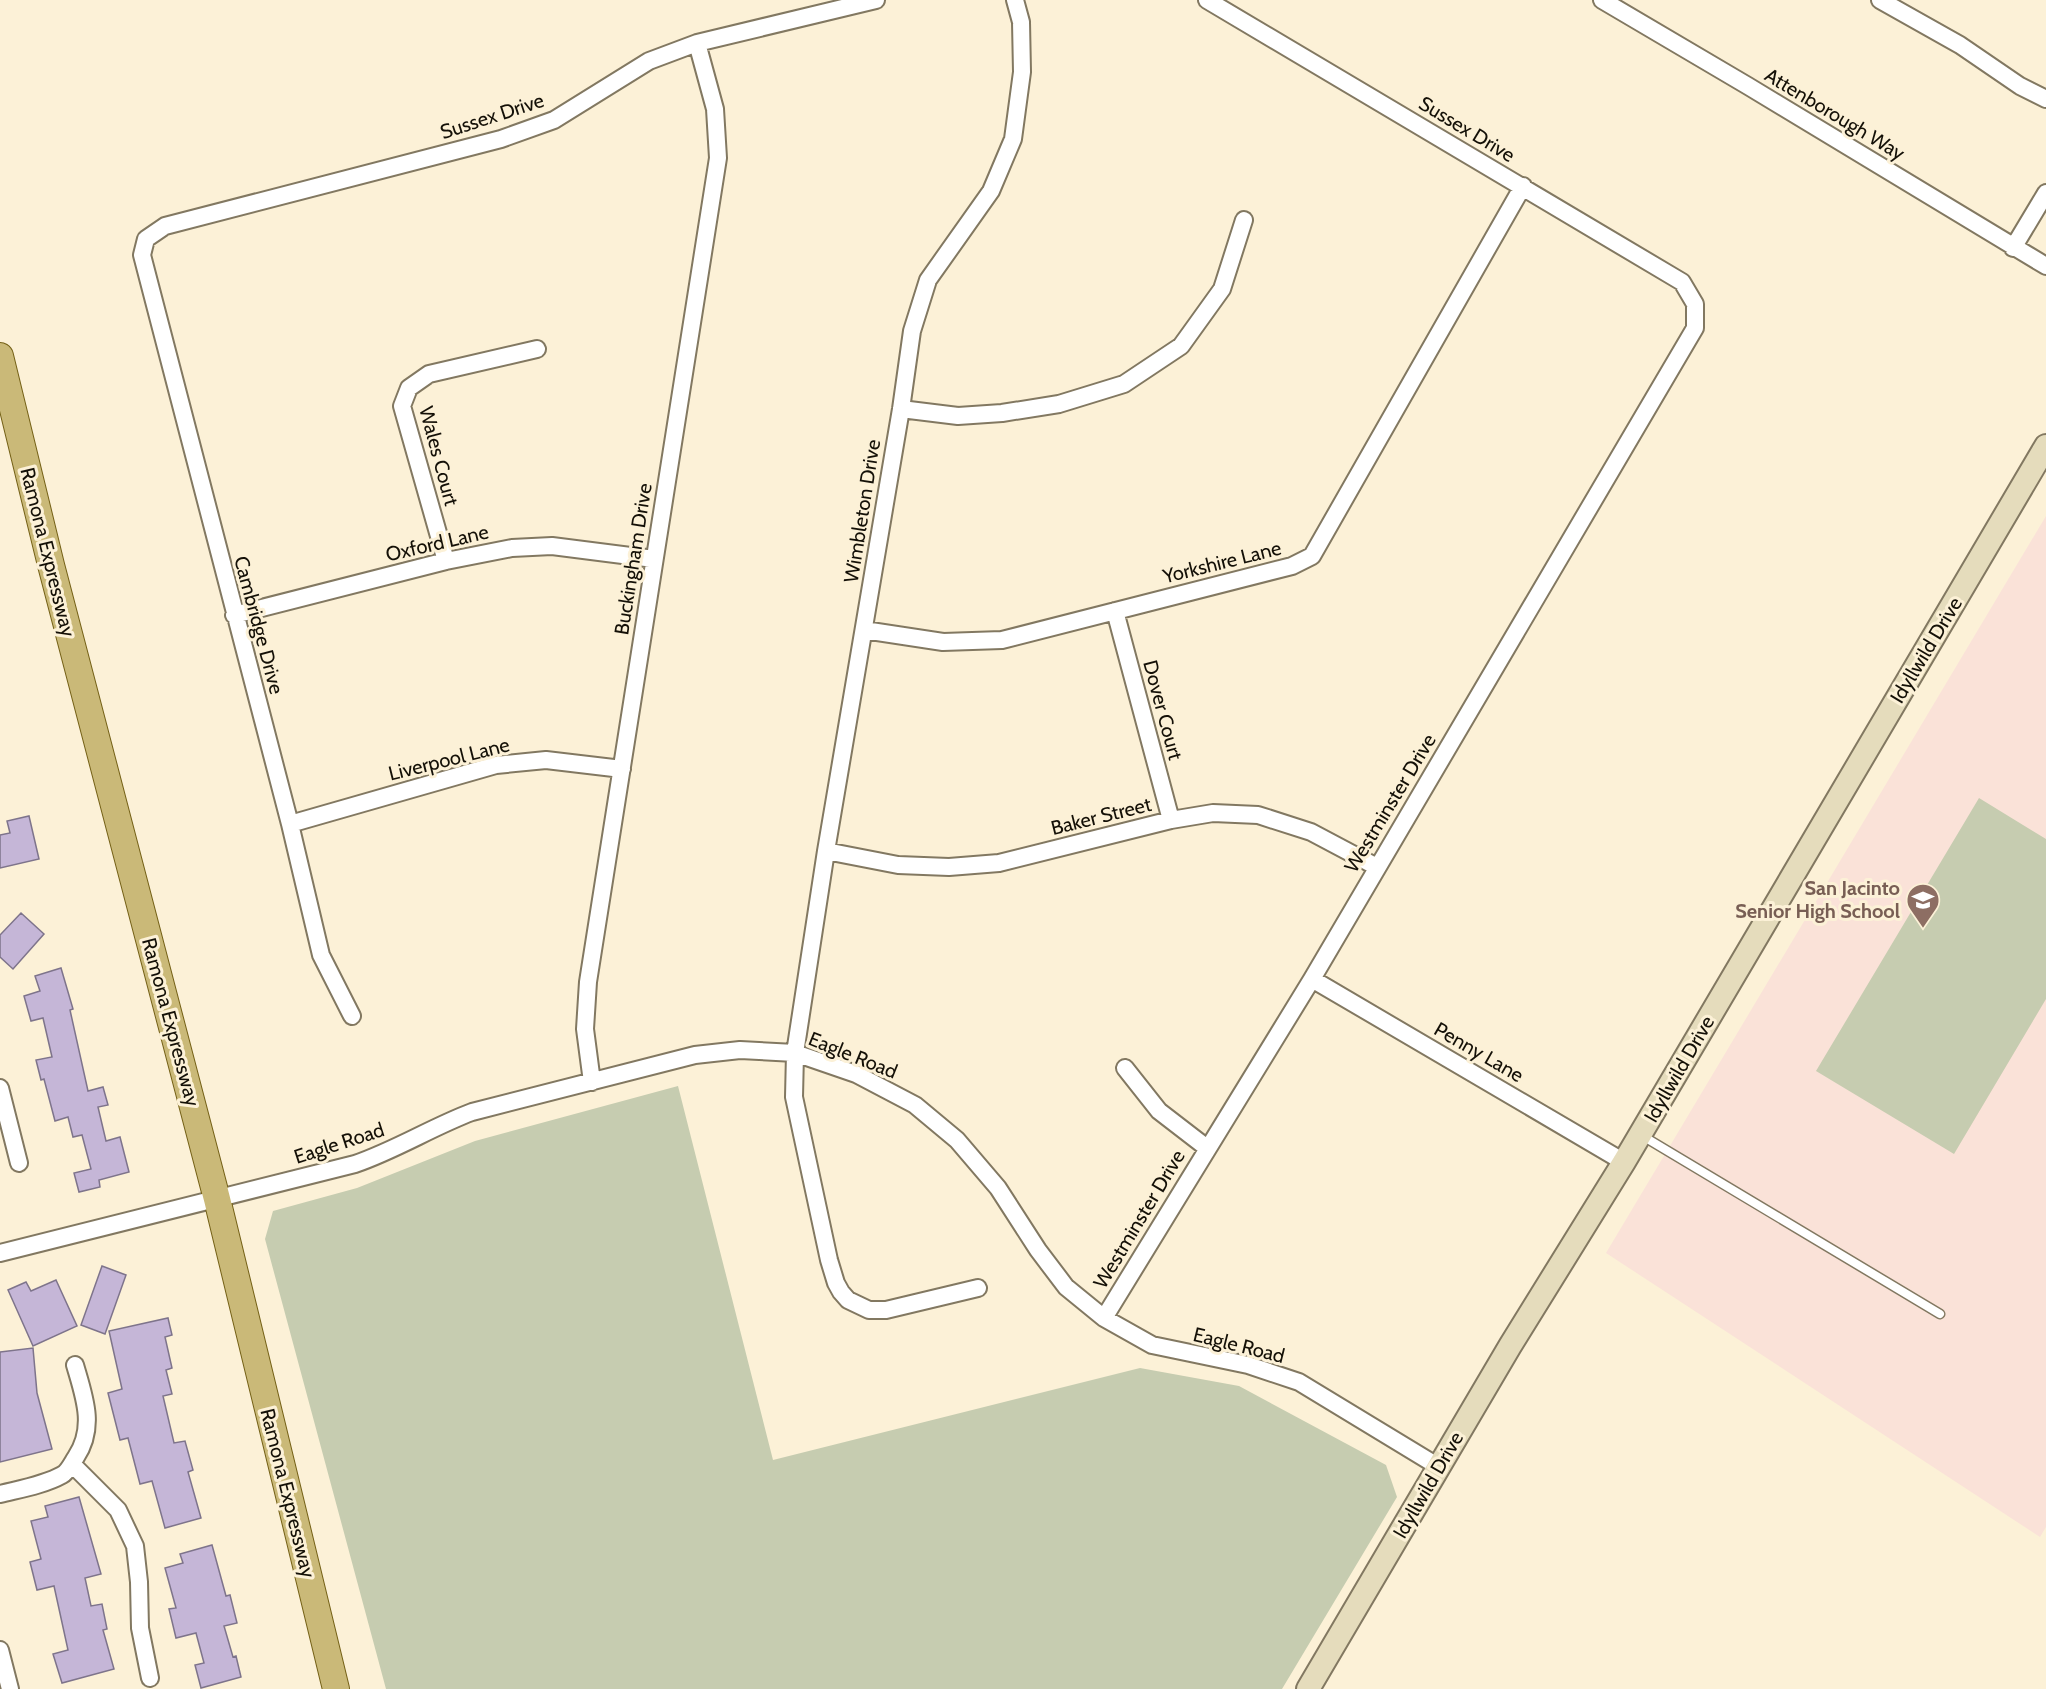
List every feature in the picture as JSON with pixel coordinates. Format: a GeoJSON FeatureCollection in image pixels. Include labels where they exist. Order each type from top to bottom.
{"type":"FeatureCollection","features":[{"type":"Feature","properties":{"kind":"main road","name":"Ramona Expressway"},"geometry":{"type":"LineString","coordinates":[[0,356],[51,565],[217,1199],[336,1689]]}},
{"type":"Feature","properties":{"kind":"street","name":"Sussex Drive"},"geometry":{"type":"LineString","coordinates":[[146,239],[165,226],[501,139],[554,120],[649,61],[697,43],[876,0]]}},
{"type":"Feature","properties":{"kind":"street","name":"Wimbleton Drive"},"geometry":{"type":"LineString","coordinates":[[978,1288],[886,1310],[869,1310],[848,1300],[841,1292],[829,1260],[794,1097],[795,1053],[912,331],[928,280],[991,190],[1013,140],[1022,72],[1021,22],[1015,0]]}},
{"type":"Feature","properties":{"kind":"street","name":"Sussex Drive"},"geometry":{"type":"LineString","coordinates":[[1207,0],[1682,282],[1695,304]]}},
{"type":"Feature","properties":{"kind":"street","name":"Attenborough Way"},"geometry":{"type":"LineString","coordinates":[[1602,0],[2046,266]]}},
{"type":"Feature","properties":{"kind":"street"},"geometry":{"type":"LineString","coordinates":[[1880,0],[1960,45],[2020,86],[2046,99]]}},
{"type":"Feature","properties":{"kind":"street","name":"Buckingham Drive"},"geometry":{"type":"LineString","coordinates":[[592,1082],[585,1029],[588,982],[718,158],[715,109],[697,43]]}},
{"type":"Feature","properties":{"kind":"street","name":"Yorkshire Lane"},"geometry":{"type":"LineString","coordinates":[[864,630],[943,642],[1002,640],[1292,566],[1312,556],[1523,186]]}},
{"type":"Feature","properties":{"kind":"street"},"geometry":{"type":"LineString","coordinates":[[2013,248],[2046,193]]}},
{"type":"Feature","properties":{"kind":"street"},"geometry":{"type":"LineString","coordinates":[[901,409],[958,416],[1002,413],[1059,404],[1124,384],[1181,346],[1222,289],[1244,220]]}},
{"type":"Feature","properties":{"kind":"street","name":"Cambridge Drive"},"geometry":{"type":"LineString","coordinates":[[146,239],[142,255],[290,824],[321,955],[352,1016]]}},
{"type":"Feature","properties":{"kind":"street","name":"Westminster Drive"},"geometry":{"type":"LineString","coordinates":[[1104,1318],[1312,979],[1695,328],[1695,304]]}},
{"type":"Feature","properties":{"kind":"street","name":"Wales Court"},"geometry":{"type":"LineString","coordinates":[[446,561],[402,406],[409,388],[429,374],[537,349]]}},
{"type":"Feature","properties":{"kind":"street","name":"Idyllwild Drive"},"geometry":{"type":"LineString","coordinates":[[1308,1689],[1510,1346],[1624,1162],[2046,446]]}},
{"type":"Feature","properties":{"kind":"street","name":"Oxford Lane"},"geometry":{"type":"LineString","coordinates":[[234,615],[446,561],[512,548],[552,546],[654,559]]}},
{"type":"Feature","properties":{"kind":"street","name":"Dover Court"},"geometry":{"type":"LineString","coordinates":[[1114,610],[1171,820]]}},
{"type":"Feature","properties":{"kind":"street","name":"Liverpool Lane"},"geometry":{"type":"LineString","coordinates":[[290,824],[496,765],[546,760],[622,770]]}},
{"type":"Feature","properties":{"kind":"street","name":"Baker Street"},"geometry":{"type":"LineString","coordinates":[[826,851],[898,865],[959,866],[999,863],[1171,820],[1213,813],[1258,816],[1311,832],[1377,867]]}},
{"type":"Feature","properties":{"kind":"street","name":"Penny Lane"},"geometry":{"type":"LineString","coordinates":[[1312,979],[1624,1162]]}},
{"type":"Feature","properties":{"kind":"street","name":"Eagle Road"},"geometry":{"type":"LineString","coordinates":[[0,1253],[355,1164],[381,1155],[448,1121],[472,1112],[695,1055],[740,1050],[795,1053],[856,1074],[915,1105],[957,1140],[998,1188],[1038,1250],[1066,1287],[1104,1318],[1152,1345],[1248,1365],[1299,1382],[1439,1467]]}},
{"type":"Feature","properties":{"kind":"street"},"geometry":{"type":"LineString","coordinates":[[1125,1068],[1159,1111],[1207,1148]]}},
{"type":"Feature","properties":{"kind":"street"},"geometry":{"type":"LineString","coordinates":[[0,1088],[19,1162]]}},
{"type":"Feature","properties":{"kind":"street"},"geometry":{"type":"LineString","coordinates":[[0,1494],[62,1475],[80,1451],[87,1432],[88,1418],[87,1403],[75,1365]]}},
{"type":"Feature","properties":{"kind":"street"},"geometry":{"type":"LineString","coordinates":[[72,1464],[118,1510],[135,1546],[139,1582],[140,1628],[150,1678]]}},
{"type":"Feature","properties":{"kind":"street"},"geometry":{"type":"LineString","coordinates":[[0,1650],[10,1689]]}},
{"type":"Feature","properties":{"kind":"lane"},"geometry":{"type":"LineString","coordinates":[[1640,1135],[1940,1314]]}},
{"type":"Feature","properties":{"kind":"shaded area","name":"San Jacinto Senior High School"},"geometry":{"type":"Polygon","coordinates":[[[2046,516],[2046,1527],[2040,1537],[1606,1253],[2046,516]]]}},
{"type":"Feature","properties":{"kind":"green space"},"geometry":{"type":"Polygon","coordinates":[[[1979,798],[2046,839],[2046,999],[1954,1154],[1816,1071],[1979,798]]]}},
{"type":"Feature","properties":{"kind":"green space"},"geometry":{"type":"Polygon","coordinates":[[[678,1086],[773,1460],[1140,1368],[1239,1386],[1386,1465],[1397,1497],[1282,1689],[386,1689],[265,1239],[273,1211],[357,1188],[475,1141],[678,1086]]]}},
{"type":"Feature","properties":{"kind":"building"},"geometry":{"type":"Polygon","coordinates":[[[29,816],[39,859],[0,868],[0,835],[10,833],[7,821],[29,816]]]}},
{"type":"Feature","properties":{"kind":"building"},"geometry":{"type":"Polygon","coordinates":[[[21,913],[44,934],[13,969],[0,957],[0,935],[21,913]]]}},
{"type":"Feature","properties":{"kind":"building"},"geometry":{"type":"Polygon","coordinates":[[[61,968],[73,1009],[70,1010],[88,1091],[103,1087],[108,1105],[98,1107],[106,1141],[120,1137],[129,1172],[99,1180],[100,1187],[79,1192],[74,1173],[91,1169],[82,1135],[73,1137],[68,1117],[55,1121],[44,1079],[41,1080],[36,1060],[52,1057],[43,1018],[31,1021],[24,996],[40,991],[35,976],[61,968]]]}},
{"type":"Feature","properties":{"kind":"building"},"geometry":{"type":"Polygon","coordinates":[[[102,1266],[126,1275],[105,1334],[81,1325],[102,1266]]]}},
{"type":"Feature","properties":{"kind":"building"},"geometry":{"type":"Polygon","coordinates":[[[56,1280],[77,1326],[33,1346],[8,1290],[26,1282],[31,1291],[56,1280]]]}},
{"type":"Feature","properties":{"kind":"building"},"geometry":{"type":"Polygon","coordinates":[[[168,1318],[172,1335],[165,1337],[172,1368],[166,1370],[172,1394],[163,1396],[174,1443],[185,1441],[193,1470],[188,1472],[201,1518],[165,1528],[152,1481],[140,1484],[128,1438],[120,1440],[108,1393],[122,1389],[109,1331],[168,1318]]]}},
{"type":"Feature","properties":{"kind":"building"},"geometry":{"type":"Polygon","coordinates":[[[33,1348],[37,1393],[52,1449],[0,1462],[0,1352],[33,1348]]]}},
{"type":"Feature","properties":{"kind":"building"},"geometry":{"type":"Polygon","coordinates":[[[79,1497],[101,1574],[85,1578],[91,1606],[102,1604],[107,1629],[103,1630],[114,1669],[62,1683],[53,1654],[68,1650],[54,1586],[37,1590],[30,1562],[41,1559],[31,1521],[48,1517],[45,1506],[79,1497]]]}},
{"type":"Feature","properties":{"kind":"building"},"geometry":{"type":"Polygon","coordinates":[[[212,1545],[226,1596],[230,1595],[237,1623],[224,1626],[233,1657],[236,1656],[241,1677],[201,1688],[195,1665],[204,1663],[196,1633],[176,1638],[169,1609],[176,1608],[165,1568],[183,1563],[180,1554],[212,1545]]]}},
{"type":"Feature","properties":{"kind":"place","name":"San Jacinto Senior High School"},"geometry":{"type":"Point","coordinates":[1923,929]}}]}
